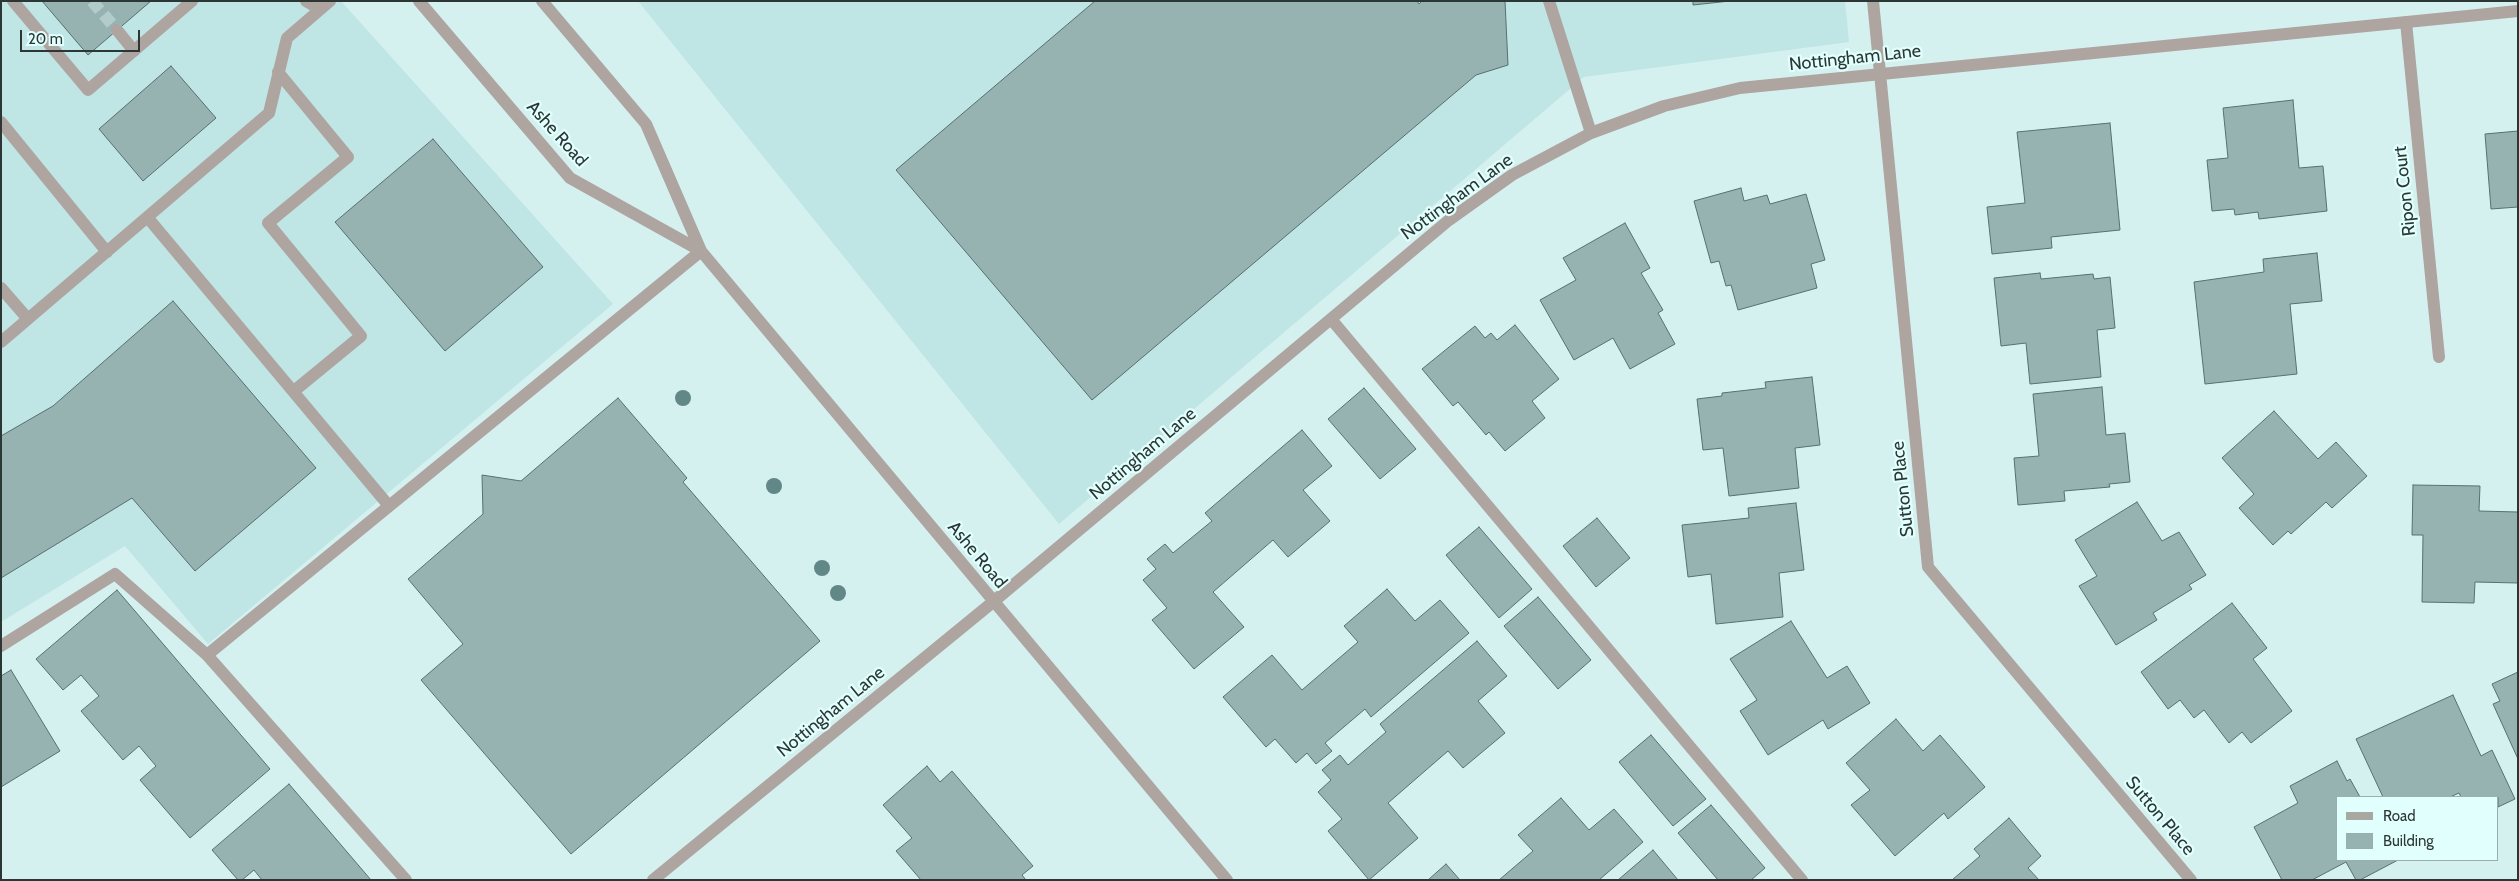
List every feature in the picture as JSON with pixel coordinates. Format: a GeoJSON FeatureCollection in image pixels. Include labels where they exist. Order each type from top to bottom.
{"type":"FeatureCollection","features":[{"type":"Feature","properties":{"kind":"street"},"geometry":{"type":"LineString","coordinates":[[13,1],[88,90],[192,1]]}},
{"type":"Feature","properties":{"kind":"street"},"geometry":{"type":"LineString","coordinates":[[306,1],[325,5]]}},
{"type":"Feature","properties":{"kind":"street","name":"Ashe Road"},"geometry":{"type":"LineString","coordinates":[[419,1],[570,178],[701,251]]}},
{"type":"Feature","properties":{"kind":"street","name":"Ashe Road"},"geometry":{"type":"LineString","coordinates":[[542,1],[646,124],[701,251],[1227,880]]}},
{"type":"Feature","properties":{"kind":"street"},"geometry":{"type":"LineString","coordinates":[[1549,1],[1591,133]]}},
{"type":"Feature","properties":{"kind":"street","name":"Sutton Place"},"geometry":{"type":"LineString","coordinates":[[1873,1],[1928,567],[2191,880]]}},
{"type":"Feature","properties":{"kind":"street"},"geometry":{"type":"LineString","coordinates":[[1,342],[269,113],[287,38],[325,5]]}},
{"type":"Feature","properties":{"kind":"street","name":"Nottingham Lane"},"geometry":{"type":"LineString","coordinates":[[653,880],[994,602],[1449,220],[1512,175],[1591,133],[1664,106],[1740,88],[1880,72],[2518,11]]}},
{"type":"Feature","properties":{"kind":"street","name":"Ripon Court"},"geometry":{"type":"LineString","coordinates":[[2406,22],[2439,357]]}},
{"type":"Feature","properties":{"kind":"street"},"geometry":{"type":"LineString","coordinates":[[117,30],[134,51]]}},
{"type":"Feature","properties":{"kind":"street"},"geometry":{"type":"LineString","coordinates":[[278,72],[348,157],[268,223],[361,336],[294,391]]}},
{"type":"Feature","properties":{"kind":"street"},"geometry":{"type":"LineString","coordinates":[[1,122],[107,252]]}},
{"type":"Feature","properties":{"kind":"street"},"geometry":{"type":"LineString","coordinates":[[148,218],[389,506]]}},
{"type":"Feature","properties":{"kind":"street"},"geometry":{"type":"LineString","coordinates":[[207,654],[701,251]]}},
{"type":"Feature","properties":{"kind":"street"},"geometry":{"type":"LineString","coordinates":[[1,288],[28,319]]}},
{"type":"Feature","properties":{"kind":"street"},"geometry":{"type":"LineString","coordinates":[[1331,319],[1802,880]]}},
{"type":"Feature","properties":{"kind":"street"},"geometry":{"type":"LineString","coordinates":[[1,646],[115,574],[207,654],[406,880]]}},
{"type":"Feature","properties":{"kind":"shaded area"},"geometry":{"type":"Polygon","coordinates":[[[1,1],[341,1],[613,304],[208,644],[125,546],[1,622],[1,1]]]}},
{"type":"Feature","properties":{"kind":"shaded area"},"geometry":{"type":"Polygon","coordinates":[[[638,1],[1845,1],[1849,42],[1584,77],[1059,524],[638,1]]]}},
{"type":"Feature","properties":{"kind":"building"},"geometry":{"type":"Polygon","coordinates":[[[42,1],[151,1],[88,55],[42,1]]]}},
{"type":"Feature","properties":{"kind":"building"},"geometry":{"type":"Polygon","coordinates":[[[1095,1],[1417,1],[1419,4],[1422,1],[1505,1],[1508,65],[1476,75],[1092,400],[896,170],[1095,1]]]}},
{"type":"Feature","properties":{"kind":"building"},"geometry":{"type":"Polygon","coordinates":[[[1693,1],[1730,1],[1693,5],[1693,1]]]}},
{"type":"Feature","properties":{"kind":"building"},"geometry":{"type":"Polygon","coordinates":[[[171,66],[216,118],[143,181],[99,129],[171,66]]]}},
{"type":"Feature","properties":{"kind":"building"},"geometry":{"type":"Polygon","coordinates":[[[2293,100],[2299,168],[2323,166],[2327,211],[2259,219],[2258,212],[2235,215],[2234,209],[2212,211],[2207,160],[2228,158],[2223,108],[2293,100]]]}},
{"type":"Feature","properties":{"kind":"building"},"geometry":{"type":"Polygon","coordinates":[[[2110,123],[2120,230],[2051,237],[2052,248],[1992,254],[1987,207],[2025,203],[2017,132],[2110,123]]]}},
{"type":"Feature","properties":{"kind":"building"},"geometry":{"type":"Polygon","coordinates":[[[2518,131],[2518,207],[2491,209],[2485,134],[2518,131]]]}},
{"type":"Feature","properties":{"kind":"building"},"geometry":{"type":"Polygon","coordinates":[[[433,139],[543,267],[445,351],[335,222],[433,139]]]}},
{"type":"Feature","properties":{"kind":"building"},"geometry":{"type":"Polygon","coordinates":[[[1741,188],[1744,201],[1767,195],[1770,204],[1806,194],[1825,260],[1811,264],[1817,288],[1738,310],[1731,285],[1726,286],[1719,261],[1711,263],[1694,201],[1741,188]]]}},
{"type":"Feature","properties":{"kind":"building"},"geometry":{"type":"Polygon","coordinates":[[[1625,223],[1650,268],[1641,273],[1663,310],[1658,313],[1675,344],[1630,369],[1613,338],[1574,360],[1540,300],[1576,280],[1563,258],[1625,223]]]}},
{"type":"Feature","properties":{"kind":"building"},"geometry":{"type":"Polygon","coordinates":[[[2317,253],[2322,301],[2290,304],[2297,374],[2205,384],[2194,282],[2264,272],[2263,259],[2317,253]]]}},
{"type":"Feature","properties":{"kind":"building"},"geometry":{"type":"Polygon","coordinates":[[[2040,273],[2041,279],[2093,274],[2094,279],[2110,277],[2115,328],[2097,330],[2101,377],[2030,384],[2026,343],[2001,346],[1994,278],[2040,273]]]}},
{"type":"Feature","properties":{"kind":"building"},"geometry":{"type":"Polygon","coordinates":[[[173,301],[316,468],[195,571],[132,498],[1,578],[1,436],[53,406],[173,301]]]}},
{"type":"Feature","properties":{"kind":"building"},"geometry":{"type":"Polygon","coordinates":[[[1515,325],[1559,379],[1532,401],[1545,418],[1505,451],[1489,432],[1486,435],[1458,402],[1453,406],[1422,369],[1475,326],[1485,338],[1491,333],[1497,340],[1515,325]]]}},
{"type":"Feature","properties":{"kind":"building"},"geometry":{"type":"Polygon","coordinates":[[[1812,377],[1820,445],[1795,448],[1799,488],[1729,496],[1723,448],[1703,450],[1697,399],[1722,396],[1722,393],[1766,388],[1765,382],[1812,377]]]}},
{"type":"Feature","properties":{"kind":"building"},"geometry":{"type":"Polygon","coordinates":[[[2102,387],[2106,435],[2125,433],[2130,482],[2109,484],[2110,487],[2064,491],[2065,501],[2018,505],[2014,458],[2039,456],[2033,394],[2102,387]]]}},
{"type":"Feature","properties":{"kind":"building"},"geometry":{"type":"Polygon","coordinates":[[[1364,388],[1416,449],[1380,479],[1328,419],[1364,388]]]}},
{"type":"Feature","properties":{"kind":"building"},"geometry":{"type":"Polygon","coordinates":[[[618,398],[687,478],[683,482],[820,641],[571,854],[421,680],[463,644],[408,579],[483,514],[482,475],[521,481],[618,398]]]}},
{"type":"Feature","properties":{"kind":"building"},"geometry":{"type":"Polygon","coordinates":[[[2274,411],[2318,459],[2336,442],[2367,476],[2332,508],[2326,502],[2291,534],[2288,531],[2273,545],[2239,508],[2254,494],[2222,458],[2274,411]]]}},
{"type":"Feature","properties":{"kind":"building"},"geometry":{"type":"Polygon","coordinates":[[[1302,430],[1332,466],[1303,490],[1330,521],[1288,557],[1273,540],[1213,592],[1244,627],[1194,669],[1152,620],[1167,608],[1143,580],[1156,569],[1147,559],[1165,544],[1173,553],[1212,521],[1205,513],[1302,430]]]}},
{"type":"Feature","properties":{"kind":"building"},"geometry":{"type":"Polygon","coordinates":[[[2413,485],[2480,486],[2479,511],[2518,512],[2518,583],[2475,582],[2474,603],[2422,602],[2423,535],[2412,535],[2413,485]]]}},
{"type":"Feature","properties":{"kind":"building"},"geometry":{"type":"Polygon","coordinates":[[[2137,502],[2162,541],[2179,532],[2206,575],[2189,585],[2192,589],[2153,613],[2157,620],[2116,645],[2079,586],[2097,576],[2075,540],[2137,502]]]}},
{"type":"Feature","properties":{"kind":"building"},"geometry":{"type":"Polygon","coordinates":[[[1796,503],[1804,570],[1779,573],[1783,617],[1716,624],[1711,574],[1688,577],[1682,525],[1749,518],[1748,508],[1796,503]]]}},
{"type":"Feature","properties":{"kind":"building"},"geometry":{"type":"Polygon","coordinates":[[[1597,518],[1630,558],[1596,587],[1563,546],[1597,518]]]}},
{"type":"Feature","properties":{"kind":"building"},"geometry":{"type":"Polygon","coordinates":[[[1479,527],[1532,589],[1499,618],[1446,555],[1479,527]]]}},
{"type":"Feature","properties":{"kind":"building"},"geometry":{"type":"Polygon","coordinates":[[[1387,589],[1415,621],[1440,600],[1469,633],[1371,717],[1365,709],[1325,743],[1332,751],[1316,764],[1307,753],[1296,763],[1275,739],[1266,747],[1223,697],[1272,655],[1302,690],[1358,642],[1344,626],[1387,589]]]}},
{"type":"Feature","properties":{"kind":"building"},"geometry":{"type":"Polygon","coordinates":[[[117,590],[270,769],[190,838],[140,780],[156,766],[139,746],[123,760],[81,711],[99,696],[81,675],[63,690],[36,659],[117,590]]]}},
{"type":"Feature","properties":{"kind":"building"},"geometry":{"type":"Polygon","coordinates":[[[1538,597],[1591,660],[1558,689],[1504,626],[1538,597]]]}},
{"type":"Feature","properties":{"kind":"building"},"geometry":{"type":"Polygon","coordinates":[[[2232,603],[2267,648],[2253,659],[2292,711],[2251,743],[2242,732],[2229,743],[2204,710],[2194,718],[2180,700],[2168,709],[2141,672],[2232,603]]]}},
{"type":"Feature","properties":{"kind":"building"},"geometry":{"type":"Polygon","coordinates":[[[1791,621],[1827,678],[1847,666],[1870,703],[1828,729],[1823,720],[1768,755],[1740,711],[1757,700],[1730,659],[1791,621]]]}},
{"type":"Feature","properties":{"kind":"building"},"geometry":{"type":"Polygon","coordinates":[[[1477,641],[1507,676],[1478,701],[1505,733],[1463,768],[1448,751],[1388,803],[1418,838],[1369,880],[1328,831],[1342,819],[1318,792],[1331,780],[1322,770],[1340,755],[1348,765],[1386,732],[1380,724],[1477,641]]]}},
{"type":"Feature","properties":{"kind":"building"},"geometry":{"type":"Polygon","coordinates":[[[11,670],[60,751],[1,787],[1,676],[11,670]]]}},
{"type":"Feature","properties":{"kind":"building"},"geometry":{"type":"Polygon","coordinates":[[[2518,672],[2518,759],[2493,704],[2500,701],[2492,684],[2518,672]]]}},
{"type":"Feature","properties":{"kind":"building"},"geometry":{"type":"Polygon","coordinates":[[[2453,695],[2481,756],[2492,750],[2515,799],[2499,807],[2499,796],[2460,796],[2459,793],[2452,796],[2383,796],[2356,739],[2453,695]]]}},
{"type":"Feature","properties":{"kind":"building"},"geometry":{"type":"Polygon","coordinates":[[[1896,719],[1923,751],[1940,735],[1985,787],[1948,819],[1944,813],[1895,856],[1851,805],[1870,790],[1846,763],[1896,719]]]}},
{"type":"Feature","properties":{"kind":"building"},"geometry":{"type":"Polygon","coordinates":[[[1651,735],[1706,799],[1673,826],[1619,762],[1651,735]]]}},
{"type":"Feature","properties":{"kind":"building"},"geometry":{"type":"Polygon","coordinates":[[[2337,761],[2347,781],[2350,779],[2359,796],[2336,796],[2336,861],[2396,861],[2360,880],[2356,880],[2346,862],[2312,880],[2282,880],[2254,827],[2298,803],[2290,786],[2337,761]]]}},
{"type":"Feature","properties":{"kind":"building"},"geometry":{"type":"Polygon","coordinates":[[[927,766],[940,782],[952,771],[1033,866],[1022,875],[1026,880],[921,880],[896,851],[912,838],[883,805],[927,766]]]}},
{"type":"Feature","properties":{"kind":"building"},"geometry":{"type":"Polygon","coordinates":[[[289,784],[371,880],[262,880],[254,870],[242,880],[238,880],[212,850],[289,784]]]}},
{"type":"Feature","properties":{"kind":"building"},"geometry":{"type":"Polygon","coordinates":[[[1561,798],[1589,830],[1614,809],[1643,842],[1599,880],[1499,880],[1533,851],[1518,835],[1561,798]]]}},
{"type":"Feature","properties":{"kind":"building"},"geometry":{"type":"Polygon","coordinates":[[[1711,805],[1765,868],[1751,880],[1718,880],[1678,833],[1711,805]]]}},
{"type":"Feature","properties":{"kind":"building"},"geometry":{"type":"Polygon","coordinates":[[[2009,818],[2041,856],[2028,868],[2039,880],[1952,880],[1980,856],[1974,849],[2009,818]]]}},
{"type":"Feature","properties":{"kind":"building"},"geometry":{"type":"Polygon","coordinates":[[[1653,850],[1678,880],[1618,880],[1653,850]]]}},
{"type":"Feature","properties":{"kind":"building"},"geometry":{"type":"Polygon","coordinates":[[[1446,864],[1460,880],[1428,880],[1446,864]]]}},
{"type":"Feature","properties":{"kind":"tunnel"},"geometry":{"type":"LineString","coordinates":[[92,1],[117,30]]}}]}
